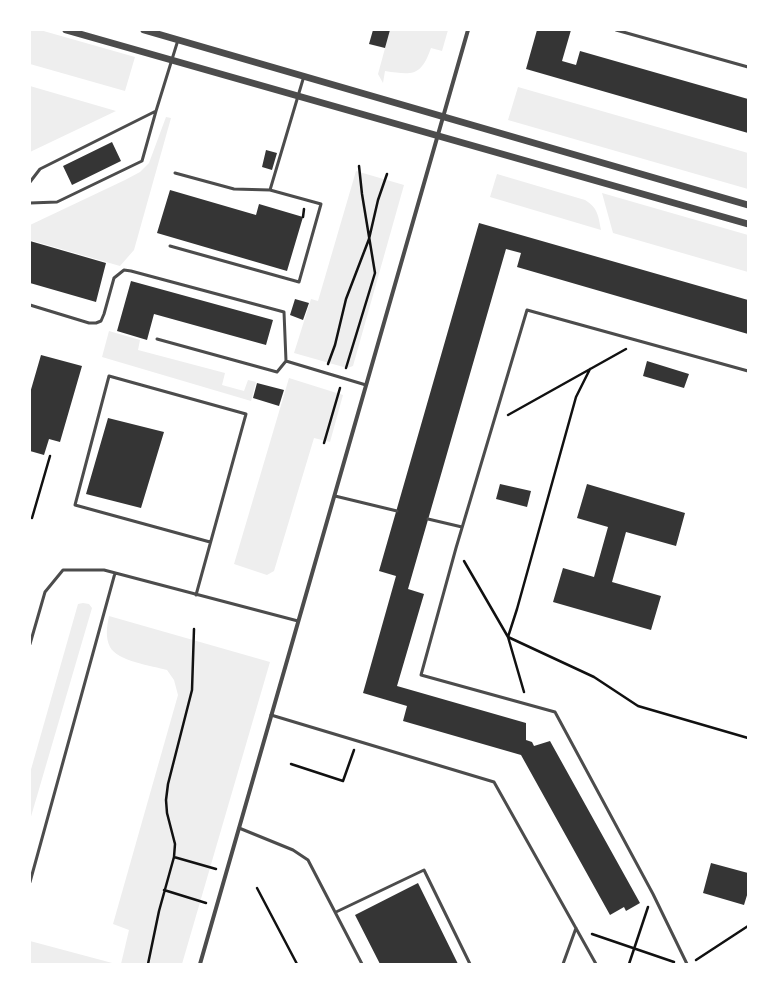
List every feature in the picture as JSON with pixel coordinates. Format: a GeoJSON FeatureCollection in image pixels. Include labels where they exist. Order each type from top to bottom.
{"type":"FeatureCollection","features":[{"type":"Feature","properties":{"kind":"street"},"geometry":{"type":"LineString","coordinates":[[66,30],[748,224]]}},
{"type":"Feature","properties":{"kind":"street"},"geometry":{"type":"LineString","coordinates":[[144,30],[748,205]]}},
{"type":"Feature","properties":{"kind":"street"},"geometry":{"type":"LineString","coordinates":[[200,964],[468,30]]}},
{"type":"Feature","properties":{"kind":"lane"},"geometry":{"type":"LineString","coordinates":[[616,30],[748,67]]}},
{"type":"Feature","properties":{"kind":"lane"},"geometry":{"type":"LineString","coordinates":[[30,203],[57,202],[142,161],[178,40]]}},
{"type":"Feature","properties":{"kind":"lane"},"geometry":{"type":"LineString","coordinates":[[270,190],[304,76]]}},
{"type":"Feature","properties":{"kind":"lane"},"geometry":{"type":"LineString","coordinates":[[30,182],[40,169],[156,111]]}},
{"type":"Feature","properties":{"kind":"lane"},"geometry":{"type":"LineString","coordinates":[[170,246],[299,282],[321,204],[270,190],[234,189],[175,173]]}},
{"type":"Feature","properties":{"kind":"lane"},"geometry":{"type":"LineString","coordinates":[[30,305],[89,323],[96,323],[101,321],[104,314],[114,278],[124,270],[131,271],[284,312],[286,361],[277,372],[157,339]]}},
{"type":"Feature","properties":{"kind":"lane"},"geometry":{"type":"LineString","coordinates":[[687,964],[652,894],[555,712],[421,675],[462,527],[527,310],[748,371]]}},
{"type":"Feature","properties":{"kind":"lane"},"geometry":{"type":"LineString","coordinates":[[286,361],[366,385]]}},
{"type":"Feature","properties":{"kind":"lane"},"geometry":{"type":"LineString","coordinates":[[196,595],[246,414],[109,376],[75,505],[210,542]]}},
{"type":"Feature","properties":{"kind":"lane"},"geometry":{"type":"LineString","coordinates":[[334,496],[397,511]]}},
{"type":"Feature","properties":{"kind":"lane"},"geometry":{"type":"LineString","coordinates":[[428,519],[462,527]]}},
{"type":"Feature","properties":{"kind":"lane"},"geometry":{"type":"LineString","coordinates":[[30,644],[45,592],[63,570],[104,570],[298,621]]}},
{"type":"Feature","properties":{"kind":"lane"},"geometry":{"type":"LineString","coordinates":[[30,882],[115,573]]}},
{"type":"Feature","properties":{"kind":"lane"},"geometry":{"type":"LineString","coordinates":[[271,715],[494,782],[596,964]]}},
{"type":"Feature","properties":{"kind":"lane"},"geometry":{"type":"LineString","coordinates":[[239,828],[293,850],[308,860],[362,964]]}},
{"type":"Feature","properties":{"kind":"lane"},"geometry":{"type":"LineString","coordinates":[[336,912],[424,870],[470,964]]}},
{"type":"Feature","properties":{"kind":"lane"},"geometry":{"type":"LineString","coordinates":[[563,964],[576,928]]}},
{"type":"Feature","properties":{"kind":"path"},"geometry":{"type":"LineString","coordinates":[[324,443],[375,272],[359,166]]}},
{"type":"Feature","properties":{"kind":"path"},"geometry":{"type":"LineString","coordinates":[[324,373],[335,345],[346,299],[369,239],[378,200],[387,174]]}},
{"type":"Feature","properties":{"kind":"path"},"geometry":{"type":"LineString","coordinates":[[494,423],[640,342]]}},
{"type":"Feature","properties":{"kind":"path"},"geometry":{"type":"LineString","coordinates":[[508,636],[519,602],[576,397],[590,369]]}},
{"type":"Feature","properties":{"kind":"path"},"geometry":{"type":"LineString","coordinates":[[32,518],[50,456]]}},
{"type":"Feature","properties":{"kind":"path"},"geometry":{"type":"LineString","coordinates":[[456,548],[508,636],[527,704]]}},
{"type":"Feature","properties":{"kind":"path"},"geometry":{"type":"LineString","coordinates":[[148,964],[164,890],[174,857],[175,844],[167,813],[166,800],[168,784],[192,690],[194,629]]}},
{"type":"Feature","properties":{"kind":"path"},"geometry":{"type":"LineString","coordinates":[[508,636],[594,677],[638,706],[748,738]]}},
{"type":"Feature","properties":{"kind":"path"},"geometry":{"type":"LineString","coordinates":[[291,764],[343,781],[357,741]]}},
{"type":"Feature","properties":{"kind":"path"},"geometry":{"type":"LineString","coordinates":[[174,857],[226,872]]}},
{"type":"Feature","properties":{"kind":"path"},"geometry":{"type":"LineString","coordinates":[[257,888],[297,964]]}},
{"type":"Feature","properties":{"kind":"path"},"geometry":{"type":"LineString","coordinates":[[164,890],[216,906]]}},
{"type":"Feature","properties":{"kind":"path"},"geometry":{"type":"LineString","coordinates":[[629,964],[652,894]]}},
{"type":"Feature","properties":{"kind":"path"},"geometry":{"type":"LineString","coordinates":[[691,964],[748,926]]}},
{"type":"Feature","properties":{"kind":"path"},"geometry":{"type":"LineString","coordinates":[[576,928],[675,962]]}},
{"type":"Feature","properties":{"kind":"shaded area"},"geometry":{"type":"Polygon","coordinates":[[[30,30],[40,30],[135,57],[125,91],[30,64],[30,30]]]}},
{"type":"Feature","properties":{"kind":"shaded area"},"geometry":{"type":"Polygon","coordinates":[[[390,30],[448,30],[442,51],[431,48],[423,64],[414,72],[402,73],[385,71],[383,83],[378,74],[390,30]]]}},
{"type":"Feature","properties":{"kind":"shaded area"},"geometry":{"type":"Polygon","coordinates":[[[30,86],[116,111],[30,152],[30,86]]]}},
{"type":"Feature","properties":{"kind":"shaded area"},"geometry":{"type":"Polygon","coordinates":[[[518,87],[748,153],[748,189],[508,120],[518,87]]]}},
{"type":"Feature","properties":{"kind":"shaded area"},"geometry":{"type":"Polygon","coordinates":[[[166,117],[171,118],[134,250],[120,266],[30,240],[30,225],[140,172],[149,163],[166,117]]]}},
{"type":"Feature","properties":{"kind":"shaded area"},"geometry":{"type":"Polygon","coordinates":[[[356,171],[404,185],[353,366],[347,368],[294,353],[311,299],[318,301],[356,171]]]}},
{"type":"Feature","properties":{"kind":"shaded area"},"geometry":{"type":"Polygon","coordinates":[[[497,174],[585,200],[595,209],[601,230],[490,197],[497,174]]]}},
{"type":"Feature","properties":{"kind":"shaded area"},"geometry":{"type":"Polygon","coordinates":[[[602,193],[748,235],[748,272],[613,233],[602,193]]]}},
{"type":"Feature","properties":{"kind":"shaded area"},"geometry":{"type":"Polygon","coordinates":[[[109,331],[140,340],[138,350],[225,373],[222,385],[244,391],[248,380],[256,382],[251,401],[102,357],[109,331]]]}},
{"type":"Feature","properties":{"kind":"shaded area"},"geometry":{"type":"Polygon","coordinates":[[[289,378],[343,395],[330,442],[314,438],[274,571],[267,575],[234,564],[289,378]]]}},
{"type":"Feature","properties":{"kind":"shaded area"},"geometry":{"type":"Polygon","coordinates":[[[78,604],[89,604],[92,608],[30,820],[30,773],[78,604]]]}},
{"type":"Feature","properties":{"kind":"shaded area"},"geometry":{"type":"Polygon","coordinates":[[[109,616],[270,662],[182,964],[121,964],[129,930],[113,924],[178,695],[174,680],[167,670],[127,659],[114,652],[107,639],[109,616]]]}},
{"type":"Feature","properties":{"kind":"shaded area"},"geometry":{"type":"Polygon","coordinates":[[[30,941],[116,964],[30,964],[30,941]]]}},
{"type":"Feature","properties":{"kind":"building"},"geometry":{"type":"Polygon","coordinates":[[[373,30],[390,30],[385,48],[369,44],[373,30]]]}},
{"type":"Feature","properties":{"kind":"building"},"geometry":{"type":"Polygon","coordinates":[[[537,30],[571,30],[562,61],[576,65],[580,51],[748,99],[748,133],[526,69],[537,30]]]}},
{"type":"Feature","properties":{"kind":"building"},"geometry":{"type":"Polygon","coordinates":[[[112,142],[121,161],[72,185],[63,166],[112,142]]]}},
{"type":"Feature","properties":{"kind":"building"},"geometry":{"type":"Polygon","coordinates":[[[266,150],[277,153],[272,170],[262,167],[266,150]]]}},
{"type":"Feature","properties":{"kind":"building"},"geometry":{"type":"Polygon","coordinates":[[[170,190],[256,215],[259,204],[303,217],[287,271],[157,233],[170,190]]]}},
{"type":"Feature","properties":{"kind":"building"},"geometry":{"type":"Polygon","coordinates":[[[479,223],[748,300],[748,334],[517,267],[521,253],[506,249],[408,589],[424,594],[397,686],[526,723],[526,740],[532,742],[534,746],[550,741],[640,903],[626,911],[624,907],[610,915],[521,755],[403,721],[407,706],[363,693],[396,576],[379,571],[479,223]]]}},
{"type":"Feature","properties":{"kind":"building"},"geometry":{"type":"Polygon","coordinates":[[[30,241],[106,263],[96,302],[30,283],[30,241]]]}},
{"type":"Feature","properties":{"kind":"building"},"geometry":{"type":"Polygon","coordinates":[[[131,281],[273,320],[266,345],[154,314],[147,340],[117,331],[131,281]]]}},
{"type":"Feature","properties":{"kind":"building"},"geometry":{"type":"Polygon","coordinates":[[[295,299],[309,303],[303,320],[290,315],[295,299]]]}},
{"type":"Feature","properties":{"kind":"building"},"geometry":{"type":"Polygon","coordinates":[[[41,355],[82,366],[60,442],[49,439],[44,455],[30,451],[30,393],[41,355]]]}},
{"type":"Feature","properties":{"kind":"building"},"geometry":{"type":"Polygon","coordinates":[[[647,361],[689,374],[684,388],[643,376],[647,361]]]}},
{"type":"Feature","properties":{"kind":"building"},"geometry":{"type":"Polygon","coordinates":[[[257,383],[284,390],[279,406],[253,398],[257,383]]]}},
{"type":"Feature","properties":{"kind":"building"},"geometry":{"type":"Polygon","coordinates":[[[108,418],[164,432],[141,508],[86,494],[108,418]]]}},
{"type":"Feature","properties":{"kind":"building"},"geometry":{"type":"Polygon","coordinates":[[[500,484],[531,491],[527,507],[496,499],[500,484]]]}},
{"type":"Feature","properties":{"kind":"building"},"geometry":{"type":"Polygon","coordinates":[[[587,484],[685,513],[676,546],[626,532],[612,582],[661,596],[651,630],[553,602],[563,568],[594,577],[608,527],[577,518],[587,484]]]}},
{"type":"Feature","properties":{"kind":"building"},"geometry":{"type":"Polygon","coordinates":[[[711,863],[748,873],[748,892],[744,905],[703,893],[711,863]]]}},
{"type":"Feature","properties":{"kind":"building"},"geometry":{"type":"Polygon","coordinates":[[[418,883],[458,964],[380,964],[355,915],[418,883]]]}}]}
